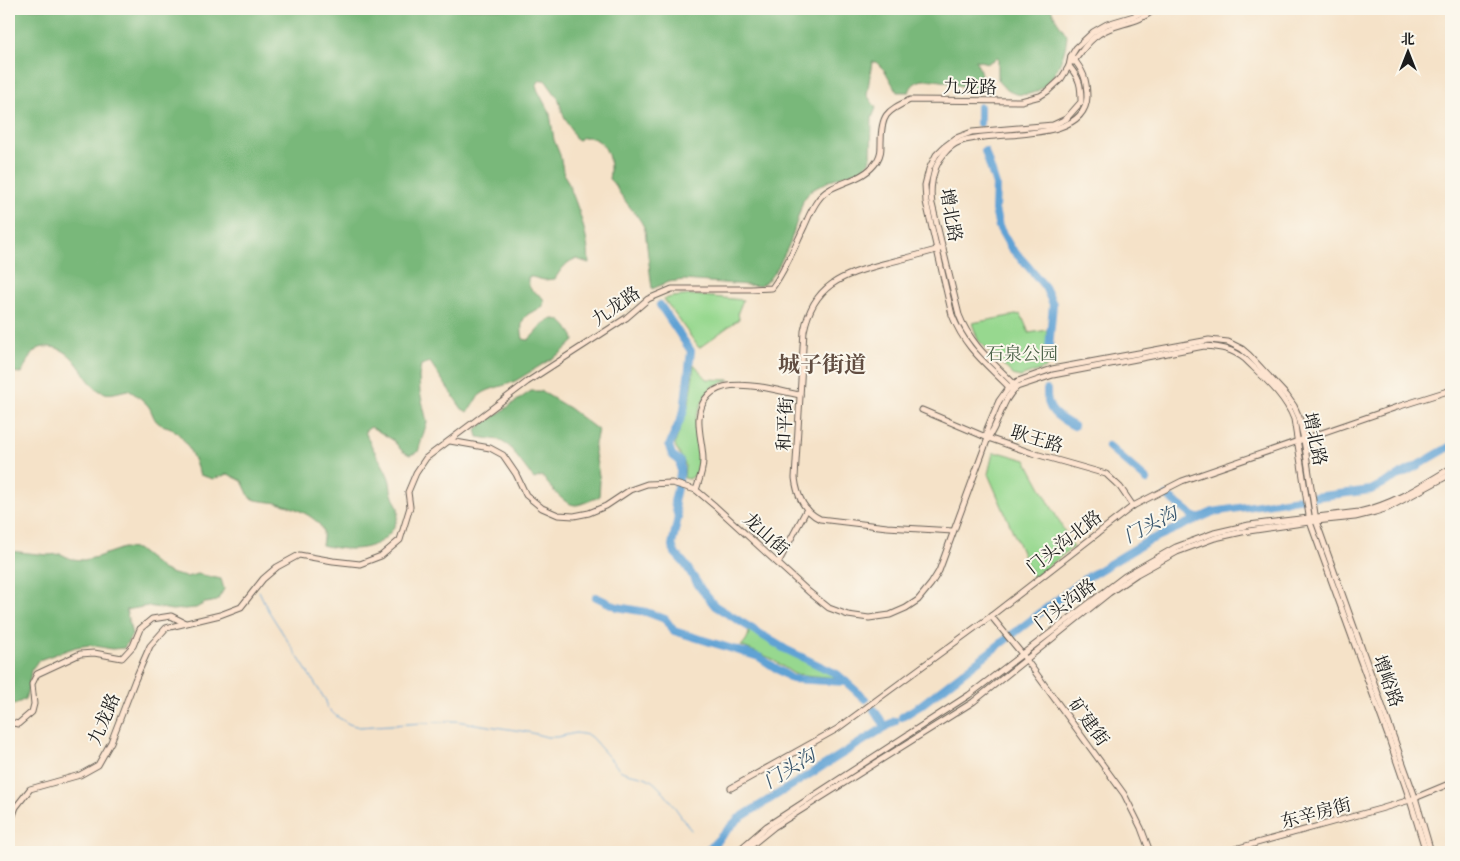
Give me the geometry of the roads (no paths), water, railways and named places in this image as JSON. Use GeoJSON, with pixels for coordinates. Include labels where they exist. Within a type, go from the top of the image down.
{"type":"FeatureCollection","features":[{"type":"Feature","properties":{"kind":"street","name":"九龙路"},"geometry":{"type":"LineString","coordinates":[[1073,58],[1076,48],[1093,32],[1107,24],[1134,16],[1148,9]]}},
{"type":"Feature","properties":{"kind":"street","name":"九龙路"},"geometry":{"type":"LineString","coordinates":[[9,826],[16,807],[30,789],[80,775],[98,765],[111,742],[150,646],[166,628],[220,615],[240,608],[263,579],[277,567],[299,555],[360,564],[381,556],[400,540],[410,508],[408,492],[416,473],[426,458],[527,382],[626,318],[648,298],[672,289],[772,288],[782,274],[810,212],[818,199],[828,190],[864,175],[876,162],[881,153],[881,130],[887,113],[910,100],[1007,101],[1029,99],[1048,91],[1060,79],[1073,58],[1100,33],[1139,20],[1155,9]]}},
{"type":"Feature","properties":{"kind":"street","name":"增北路"},"geometry":{"type":"LineString","coordinates":[[1073,58],[1082,68],[1086,82],[1086,101],[1081,115],[1069,124],[1052,130],[978,137],[958,143],[945,153],[938,162],[932,177],[930,192],[952,315],[958,331],[968,345],[1013,387],[1054,376],[1204,346],[1222,347],[1238,354],[1283,399],[1290,409],[1301,440],[1312,519]]}},
{"type":"Feature","properties":{"kind":"street","name":"增北路"},"geometry":{"type":"LineString","coordinates":[[940,248],[926,202],[925,185],[929,169],[936,155],[956,138],[972,132],[1053,125],[1066,119],[1081,102],[1079,80],[1068,66]]}},
{"type":"Feature","properties":{"kind":"street","name":"和平街"},"geometry":{"type":"LineString","coordinates":[[807,509],[796,489],[796,478],[803,337],[806,321],[815,302],[842,277],[940,248]]}},
{"type":"Feature","properties":{"kind":"street"},"geometry":{"type":"LineString","coordinates":[[696,490],[703,461],[699,418],[702,406],[712,392],[723,386],[742,384],[800,395]]}},
{"type":"Feature","properties":{"kind":"street","name":"龙山街"},"geometry":{"type":"LineString","coordinates":[[450,441],[490,448],[504,455],[526,495],[542,508],[558,515],[574,516],[589,513],[606,506],[630,490],[646,484],[672,483],[696,490],[829,608],[848,615],[869,618],[890,615],[918,600],[931,584],[939,570],[988,438],[1013,387]]}},
{"type":"Feature","properties":{"kind":"street","name":"门头沟北路"},"geometry":{"type":"LineString","coordinates":[[731,788],[837,729],[991,616],[1133,506],[1182,481],[1451,390]]}},
{"type":"Feature","properties":{"kind":"street","name":"耿王路"},"geometry":{"type":"LineString","coordinates":[[922,410],[988,438],[1032,453],[1106,474],[1120,487],[1133,506]]}},
{"type":"Feature","properties":{"kind":"street","name":"门头沟路"},"geometry":{"type":"LineString","coordinates":[[743,852],[774,827],[973,702],[1109,593],[1137,574],[1177,552],[1215,538],[1376,508],[1401,497],[1451,468]]}},
{"type":"Feature","properties":{"kind":"street","name":"门头沟路"},"geometry":{"type":"LineString","coordinates":[[736,852],[766,826],[970,695],[1021,652],[1125,576],[1176,547],[1209,535],[1249,525],[1355,517],[1388,508],[1451,474]]}},
{"type":"Feature","properties":{"kind":"street"},"geometry":{"type":"LineString","coordinates":[[778,562],[807,509],[814,517],[826,521],[953,531]]}},
{"type":"Feature","properties":{"kind":"street","name":"增峪路"},"geometry":{"type":"LineString","coordinates":[[1312,519],[1431,852]]}},
{"type":"Feature","properties":{"kind":"street"},"geometry":{"type":"LineString","coordinates":[[9,722],[18,724],[32,712],[34,704],[32,684],[37,674],[80,654],[94,653],[122,658],[133,646],[140,629],[152,619],[171,616],[185,624]]}},
{"type":"Feature","properties":{"kind":"street","name":"矿建街"},"geometry":{"type":"LineString","coordinates":[[991,616],[1027,660],[1124,794],[1141,828],[1150,852]]}},
{"type":"Feature","properties":{"kind":"street","name":"东辛房街"},"geometry":{"type":"LineString","coordinates":[[1224,852],[1354,817],[1412,798],[1451,782]]}},
{"type":"Feature","properties":{"kind":"street","name":"增峪路"},"geometry":{"type":"LineString","coordinates":[[1412,798],[1426,852]]}},
{"type":"Feature","properties":{"kind":"waterway"},"geometry":{"type":"LineString","coordinates":[[980,107],[980,123]]}},
{"type":"Feature","properties":{"kind":"waterway"},"geometry":{"type":"LineString","coordinates":[[985,151],[996,185],[995,210],[999,227],[1011,248],[1045,287],[1053,304],[1048,360]]}},
{"type":"Feature","properties":{"kind":"waterway"},"geometry":{"type":"LineString","coordinates":[[660,305],[691,351],[684,411],[669,446],[672,455],[680,461],[680,474],[674,502],[678,517],[672,545],[675,553],[715,606],[785,649],[837,674],[865,699]]}},
{"type":"Feature","properties":{"kind":"waterway"},"geometry":{"type":"LineString","coordinates":[[1047,390],[1048,403],[1054,413],[1062,420],[1074,426]]}},
{"type":"Feature","properties":{"kind":"waterway"},"geometry":{"type":"LineString","coordinates":[[1108,446],[1147,480]]}},
{"type":"Feature","properties":{"kind":"waterway","name":"门头沟"},"geometry":{"type":"LineString","coordinates":[[902,717],[921,705],[1083,580],[1148,541],[1213,512],[1371,490],[1451,446]]}},
{"type":"Feature","properties":{"kind":"waterway"},"geometry":{"type":"LineString","coordinates":[[1167,496],[1197,519]]}},
{"type":"Feature","properties":{"kind":"waterway"},"geometry":{"type":"LineString","coordinates":[[259,591],[268,610],[326,701],[327,707],[336,716],[349,724],[359,727],[456,721],[528,732],[547,737],[576,733],[588,735],[620,770],[647,778],[659,787],[691,830]]}},
{"type":"Feature","properties":{"kind":"waterway"},"geometry":{"type":"LineString","coordinates":[[596,597],[617,607],[646,612],[665,619],[674,631],[759,657],[792,679],[846,682]]}},
{"type":"Feature","properties":{"kind":"waterway"},"geometry":{"type":"LineString","coordinates":[[874,710],[886,727]]}},
{"type":"Feature","properties":{"kind":"waterway","name":"门头沟"},"geometry":{"type":"LineString","coordinates":[[706,852],[738,819],[895,721]]}},
{"type":"Feature","properties":{"kind":"district","name":"城子街道"},"geometry":{"type":"Point","coordinates":[822,364]}},
{"type":"Feature","properties":{"kind":"park label","name":"石泉公园"},"geometry":{"type":"Point","coordinates":[1022,354]}}]}
